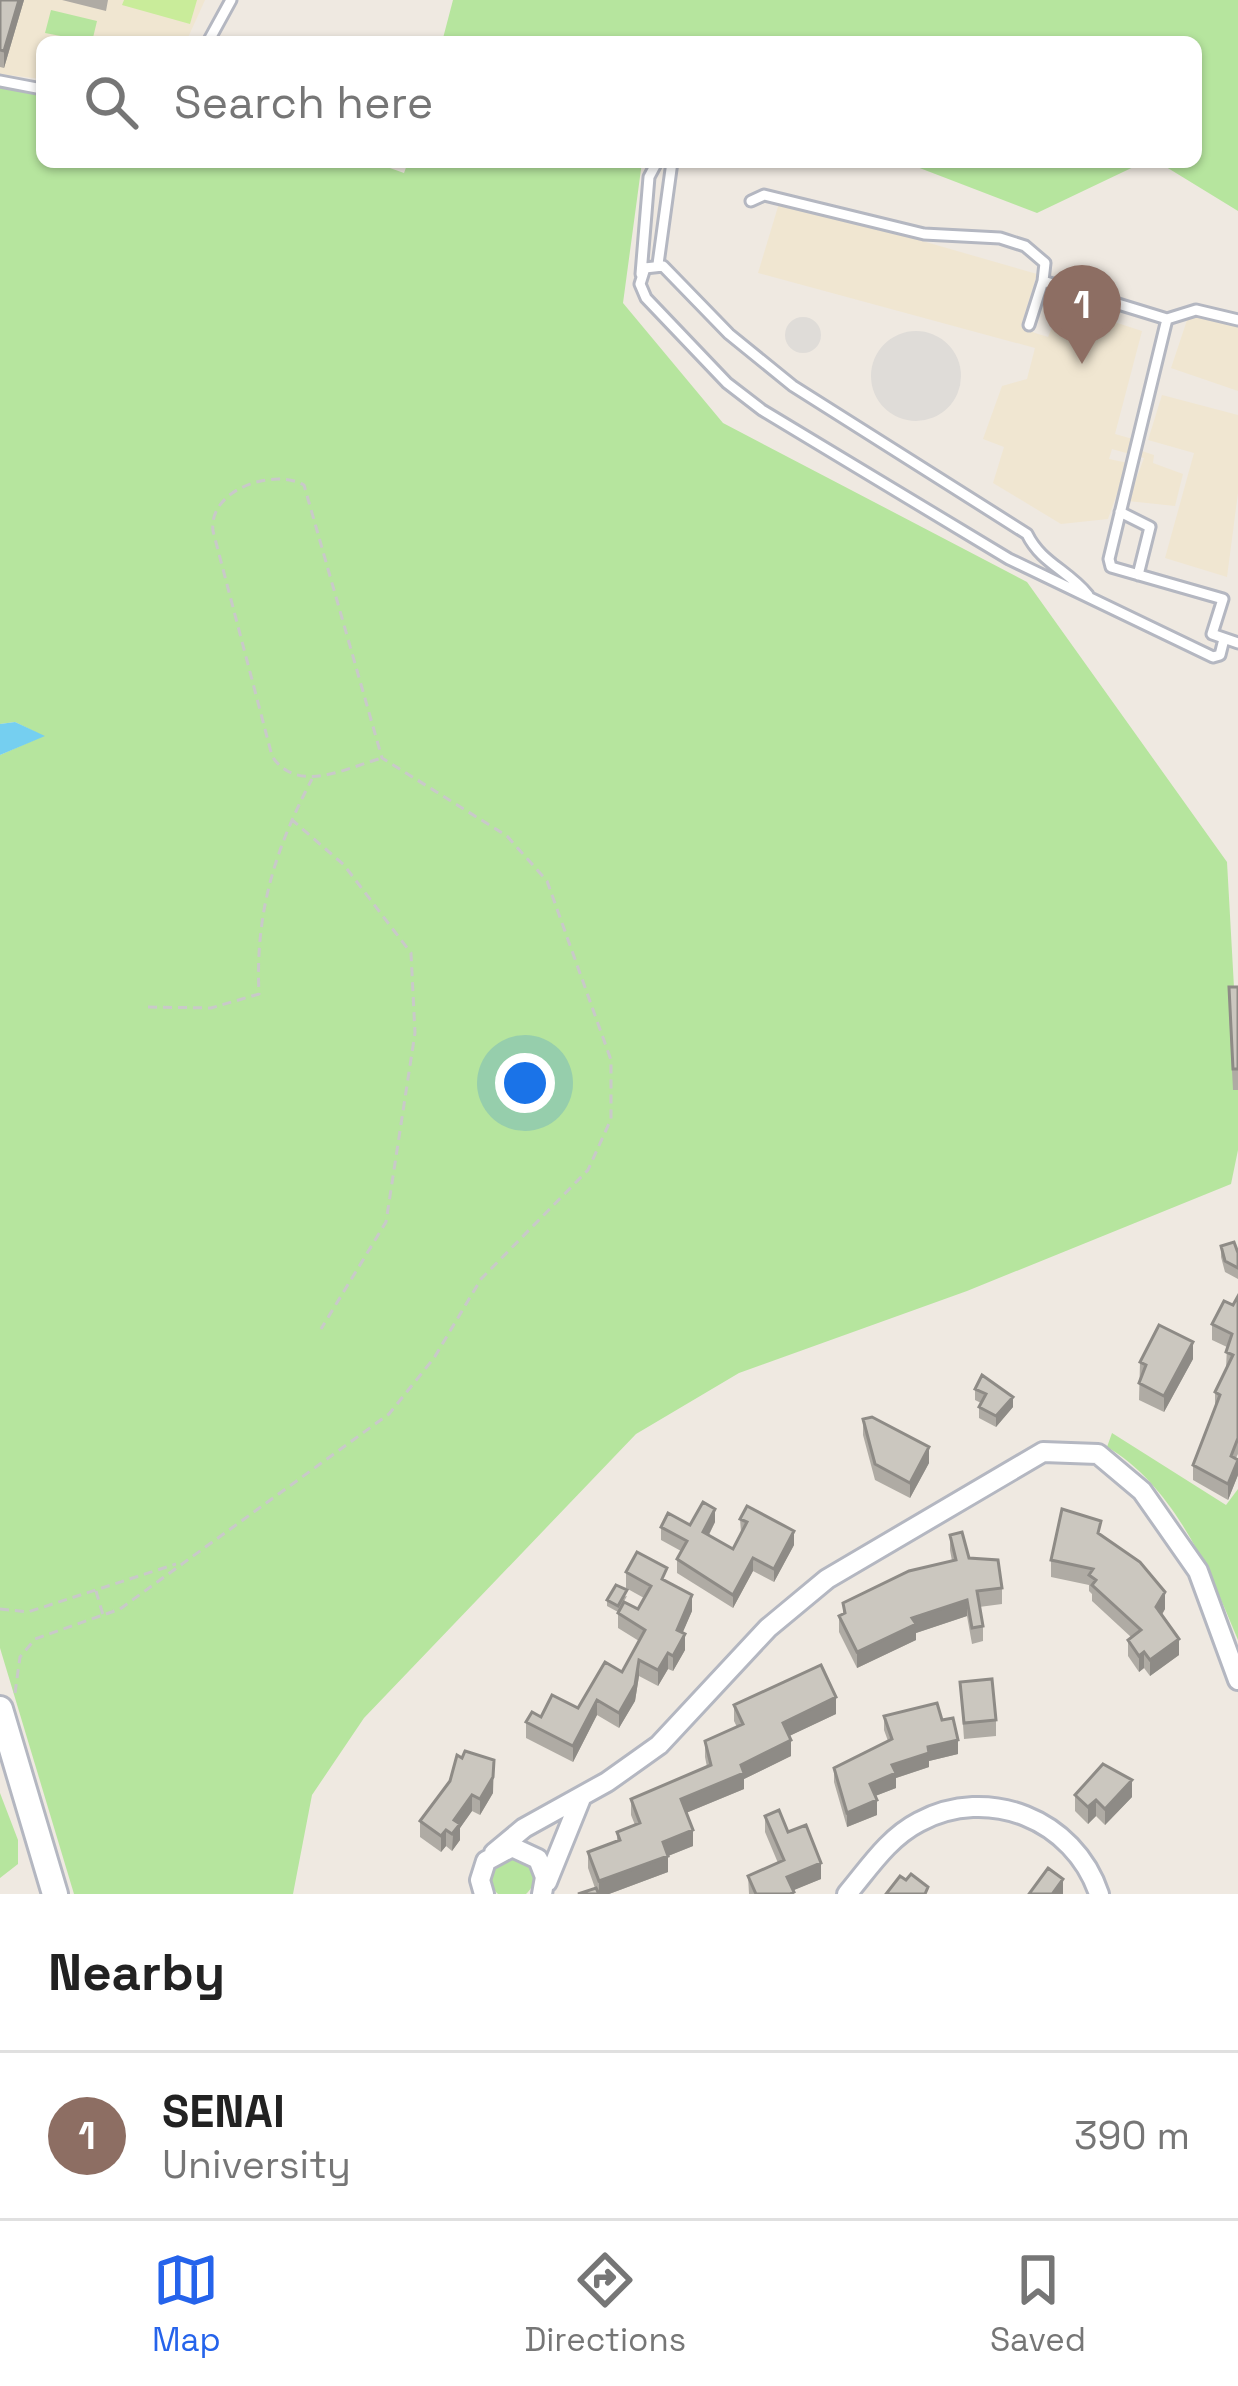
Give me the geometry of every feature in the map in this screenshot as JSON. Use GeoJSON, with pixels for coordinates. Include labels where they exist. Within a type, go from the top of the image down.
{"type":"FeatureCollection","features":[{"type":"Feature","properties":{"kind":"main road"},"geometry":{"type":"LineString","coordinates":[[8,1702],[56,1894]]}},
{"type":"Feature","properties":{"kind":"street"},"geometry":{"type":"LineString","coordinates":[[484,1894],[482,1870],[494,1853],[524,1828],[580,1798],[659,1745],[768,1628],[827,1579],[1042,1452],[1098,1454],[1142,1491],[1198,1571],[1238,1678]]}},
{"type":"Feature","properties":{"kind":"street"},"geometry":{"type":"LineString","coordinates":[[543,1890],[580,1798]]}},
{"type":"Feature","properties":{"kind":"street"},"geometry":{"type":"LineString","coordinates":[[848,1894],[896,1837],[917,1822],[946,1810],[979,1806],[1010,1809],[1061,1837],[1080,1858],[1099,1894]]}},
{"type":"Feature","properties":{"kind":"street"},"geometry":{"type":"LineString","coordinates":[[494,1853],[512,1847],[531,1853],[543,1868],[543,1890]]}},
{"type":"Feature","properties":{"kind":"lane"},"geometry":{"type":"LineString","coordinates":[[211,36],[231,0]]}},
{"type":"Feature","properties":{"kind":"lane"},"geometry":{"type":"LineString","coordinates":[[0,80],[36,87]]}},
{"type":"Feature","properties":{"kind":"lane"},"geometry":{"type":"LineString","coordinates":[[654,168],[640,284],[699,355],[763,410],[1009,559],[1213,657],[1220,655],[1224,639]]}},
{"type":"Feature","properties":{"kind":"lane"},"geometry":{"type":"LineString","coordinates":[[658,264],[671,168]]}},
{"type":"Feature","properties":{"kind":"lane"},"geometry":{"type":"LineString","coordinates":[[751,201],[764,195],[924,234],[1000,238],[1039,255],[1045,262],[1043,281],[1029,325]]}},
{"type":"Feature","properties":{"kind":"lane"},"geometry":{"type":"LineString","coordinates":[[640,284],[645,268],[658,264]]}},
{"type":"Feature","properties":{"kind":"lane"},"geometry":{"type":"LineString","coordinates":[[658,264],[759,361],[854,429],[1027,534],[1038,556],[1088,595]]}},
{"type":"Feature","properties":{"kind":"lane"},"geometry":{"type":"LineString","coordinates":[[1043,281],[1167,319],[1196,310],[1238,320]]}},
{"type":"Feature","properties":{"kind":"lane"},"geometry":{"type":"LineString","coordinates":[[1167,319],[1109,563],[1223,599],[1212,630],[1238,643]]}},
{"type":"Feature","properties":{"kind":"lane"},"geometry":{"type":"LineString","coordinates":[[1120,512],[1150,527],[1138,575]]}},
{"type":"Feature","properties":{"kind":"path"},"geometry":{"type":"LineString","coordinates":[[8,1702],[26,1647],[46,1635],[104,1617],[348,1448],[389,1414],[434,1358],[481,1279],[588,1170],[610,1118],[614,1090],[608,1047],[547,881],[507,836],[382,758],[309,492],[287,479],[243,488],[220,501],[213,530],[272,756],[293,776],[313,777],[382,758]]}},
{"type":"Feature","properties":{"kind":"path"},"geometry":{"type":"LineString","coordinates":[[148,1007],[211,1008],[260,994],[266,907],[278,844],[313,777]]}},
{"type":"Feature","properties":{"kind":"path"},"geometry":{"type":"LineString","coordinates":[[291,819],[344,865],[411,953],[416,1033],[386,1222],[320,1329]]}},
{"type":"Feature","properties":{"kind":"path"},"geometry":{"type":"LineString","coordinates":[[0,1609],[28,1612],[183,1561]]}},
{"type":"Feature","properties":{"kind":"path"},"geometry":{"type":"LineString","coordinates":[[96,1591],[104,1617]]}},
{"type":"Feature","properties":{"kind":"shaded area"},"geometry":{"type":"Polygon","coordinates":[[[0,0],[205,0],[189,36],[36,36],[36,78],[0,74],[0,0]]]}},
{"type":"Feature","properties":{"kind":"shaded area"},"geometry":{"type":"Polygon","coordinates":[[[780,200],[1037,274],[1021,326],[1035,333],[1048,337],[1062,305],[1142,331],[1115,434],[1140,441],[1139,450],[1154,455],[1153,463],[1183,474],[1175,506],[1128,501],[1144,458],[1112,449],[1109,459],[1128,463],[1108,519],[1061,524],[993,483],[1004,447],[983,439],[1002,386],[1027,379],[1035,348],[758,273],[780,200]]]}},
{"type":"Feature","properties":{"kind":"shaded area"},"geometry":{"type":"Polygon","coordinates":[[[1189,314],[1238,326],[1238,391],[1171,368],[1189,314]]]}},
{"type":"Feature","properties":{"kind":"shaded area"},"geometry":{"type":"Polygon","coordinates":[[[803,317],[816,322],[821,335],[816,348],[803,353],[790,348],[785,335],[790,322],[803,317]]]}},
{"type":"Feature","properties":{"kind":"shaded area"},"geometry":{"type":"Polygon","coordinates":[[[916,331],[933,334],[948,344],[958,359],[958,393],[948,408],[933,418],[916,421],[899,418],[884,408],[874,393],[871,376],[874,359],[884,344],[899,334],[916,331]]]}},
{"type":"Feature","properties":{"kind":"shaded area"},"geometry":{"type":"Polygon","coordinates":[[[1162,395],[1238,415],[1238,493],[1227,577],[1165,558],[1194,453],[1148,440],[1162,395]]]}},
{"type":"Feature","properties":{"kind":"green space"},"geometry":{"type":"Polygon","coordinates":[[[124,0],[197,0],[190,24],[122,5],[124,0]]]}},
{"type":"Feature","properties":{"kind":"green space"},"geometry":{"type":"Polygon","coordinates":[[[453,0],[1238,0],[1238,211],[1168,168],[1202,168],[1202,36],[444,36],[453,0]]]}},
{"type":"Feature","properties":{"kind":"green space"},"geometry":{"type":"Polygon","coordinates":[[[51,10],[97,21],[93,36],[45,33],[51,10]]]}},
{"type":"Feature","properties":{"kind":"green space"},"geometry":{"type":"Polygon","coordinates":[[[0,85],[36,90],[36,168],[390,168],[404,173],[406,168],[641,168],[623,303],[723,423],[1027,582],[1227,862],[1238,1059],[1238,1150],[1231,1184],[967,1291],[739,1373],[636,1434],[364,1718],[312,1795],[293,1894],[74,1894],[0,1648],[0,755],[43,736],[15,722],[0,724],[0,85]]]}},
{"type":"Feature","properties":{"kind":"green space"},"geometry":{"type":"Polygon","coordinates":[[[920,168],[1131,168],[1037,213],[920,168]]]}},
{"type":"Feature","properties":{"kind":"green space"},"geometry":{"type":"Polygon","coordinates":[[[1112,1433],[1226,1505],[1238,1489],[1238,1640],[1187,1533],[1152,1484],[1107,1447],[1112,1433]]]}},
{"type":"Feature","properties":{"kind":"green space"},"geometry":{"type":"Polygon","coordinates":[[[0,1793],[18,1840],[18,1864],[0,1878],[0,1793]]]}},
{"type":"Feature","properties":{"kind":"green space"},"geometry":{"type":"Polygon","coordinates":[[[504,1857],[520,1857],[532,1869],[532,1885],[524,1894],[500,1894],[492,1885],[492,1869],[504,1857]]]}},
{"type":"Feature","properties":{"kind":"water"},"geometry":{"type":"Polygon","coordinates":[[[15,722],[45,736],[0,755],[0,724],[15,722]]]}},
{"type":"Feature","properties":{"kind":"building"},"geometry":{"type":"Polygon","coordinates":[[[0,0],[19,0],[4,51],[0,50],[0,0]]]}},
{"type":"Feature","properties":{"kind":"building"},"geometry":{"type":"Polygon","coordinates":[[[1229,987],[1238,987],[1238,1069],[1233,1069],[1229,987]]]}},
{"type":"Feature","properties":{"kind":"building"},"geometry":{"type":"Polygon","coordinates":[[[1234,1242],[1238,1268],[1225,1261],[1221,1246],[1234,1242]]]}},
{"type":"Feature","properties":{"kind":"building"},"geometry":{"type":"Polygon","coordinates":[[[1238,1296],[1238,1438],[1231,1456],[1238,1460],[1228,1484],[1193,1465],[1220,1395],[1215,1392],[1233,1355],[1226,1352],[1232,1334],[1212,1324],[1224,1301],[1233,1305],[1238,1296]]]}},
{"type":"Feature","properties":{"kind":"building"},"geometry":{"type":"Polygon","coordinates":[[[1159,1325],[1193,1342],[1164,1396],[1139,1383],[1146,1365],[1140,1362],[1159,1325]]]}},
{"type":"Feature","properties":{"kind":"building"},"geometry":{"type":"Polygon","coordinates":[[[982,1375],[1013,1397],[996,1416],[979,1407],[986,1394],[975,1389],[982,1375]]]}},
{"type":"Feature","properties":{"kind":"building"},"geometry":{"type":"Polygon","coordinates":[[[872,1417],[929,1447],[910,1483],[875,1464],[863,1419],[872,1417]]]}},
{"type":"Feature","properties":{"kind":"building"},"geometry":{"type":"Polygon","coordinates":[[[703,1502],[715,1509],[703,1532],[733,1549],[747,1522],[740,1519],[747,1506],[794,1531],[774,1569],[753,1558],[733,1595],[677,1559],[687,1541],[661,1527],[668,1513],[690,1525],[703,1502]]]}},
{"type":"Feature","properties":{"kind":"building"},"geometry":{"type":"Polygon","coordinates":[[[1062,1509],[1101,1521],[1098,1533],[1140,1562],[1165,1592],[1156,1607],[1179,1639],[1150,1660],[1144,1652],[1139,1656],[1128,1640],[1141,1630],[1092,1585],[1096,1580],[1089,1575],[1093,1569],[1051,1560],[1062,1509]]]}},
{"type":"Feature","properties":{"kind":"building"},"geometry":{"type":"Polygon","coordinates":[[[962,1532],[969,1558],[998,1560],[1002,1588],[977,1591],[983,1626],[972,1628],[967,1600],[912,1618],[916,1624],[857,1652],[839,1616],[845,1613],[843,1603],[909,1571],[956,1560],[950,1535],[962,1532]]]}},
{"type":"Feature","properties":{"kind":"building"},"geometry":{"type":"Polygon","coordinates":[[[637,1552],[667,1568],[662,1579],[692,1595],[677,1630],[685,1634],[673,1656],[668,1653],[658,1670],[639,1660],[635,1685],[619,1713],[597,1700],[573,1746],[526,1722],[532,1712],[541,1717],[552,1695],[578,1708],[605,1662],[622,1672],[645,1630],[618,1613],[624,1602],[638,1609],[651,1586],[626,1572],[637,1552]]]}},
{"type":"Feature","properties":{"kind":"building"},"geometry":{"type":"Polygon","coordinates":[[[616,1585],[627,1590],[618,1606],[607,1600],[616,1585]]]}},
{"type":"Feature","properties":{"kind":"building"},"geometry":{"type":"Polygon","coordinates":[[[821,1665],[836,1697],[783,1723],[791,1740],[741,1765],[744,1773],[681,1799],[693,1830],[663,1842],[668,1856],[599,1881],[588,1852],[620,1840],[617,1832],[640,1823],[631,1799],[711,1765],[705,1741],[743,1724],[734,1705],[821,1665]]]}},
{"type":"Feature","properties":{"kind":"building"},"geometry":{"type":"Polygon","coordinates":[[[992,1679],[996,1720],[964,1723],[960,1682],[992,1679]]]}},
{"type":"Feature","properties":{"kind":"building"},"geometry":{"type":"Polygon","coordinates":[[[937,1703],[942,1720],[953,1718],[958,1740],[928,1747],[929,1753],[892,1765],[896,1773],[870,1784],[877,1800],[847,1813],[834,1768],[892,1739],[884,1716],[937,1703]]]}},
{"type":"Feature","properties":{"kind":"building"},"geometry":{"type":"Polygon","coordinates":[[[465,1751],[494,1760],[493,1777],[480,1799],[472,1795],[454,1820],[460,1824],[452,1834],[446,1830],[441,1836],[420,1821],[450,1781],[457,1755],[462,1758],[465,1751]]]}},
{"type":"Feature","properties":{"kind":"building"},"geometry":{"type":"Polygon","coordinates":[[[1103,1764],[1132,1780],[1105,1809],[1096,1800],[1088,1807],[1075,1795],[1103,1764]]]}},
{"type":"Feature","properties":{"kind":"building"},"geometry":{"type":"Polygon","coordinates":[[[779,1810],[788,1832],[806,1825],[821,1863],[787,1877],[794,1892],[790,1894],[756,1894],[748,1876],[784,1860],[765,1816],[779,1810]]]}},
{"type":"Feature","properties":{"kind":"building"},"geometry":{"type":"Polygon","coordinates":[[[1048,1868],[1063,1879],[1055,1894],[1029,1894],[1048,1868]]]}},
{"type":"Feature","properties":{"kind":"building"},"geometry":{"type":"Polygon","coordinates":[[[911,1874],[928,1887],[925,1894],[886,1894],[900,1876],[906,1880],[911,1874]]]}},
{"type":"Feature","properties":{"kind":"place","name":"SENAI"},"geometry":{"type":"Point","coordinates":[1082,364]}}]}
